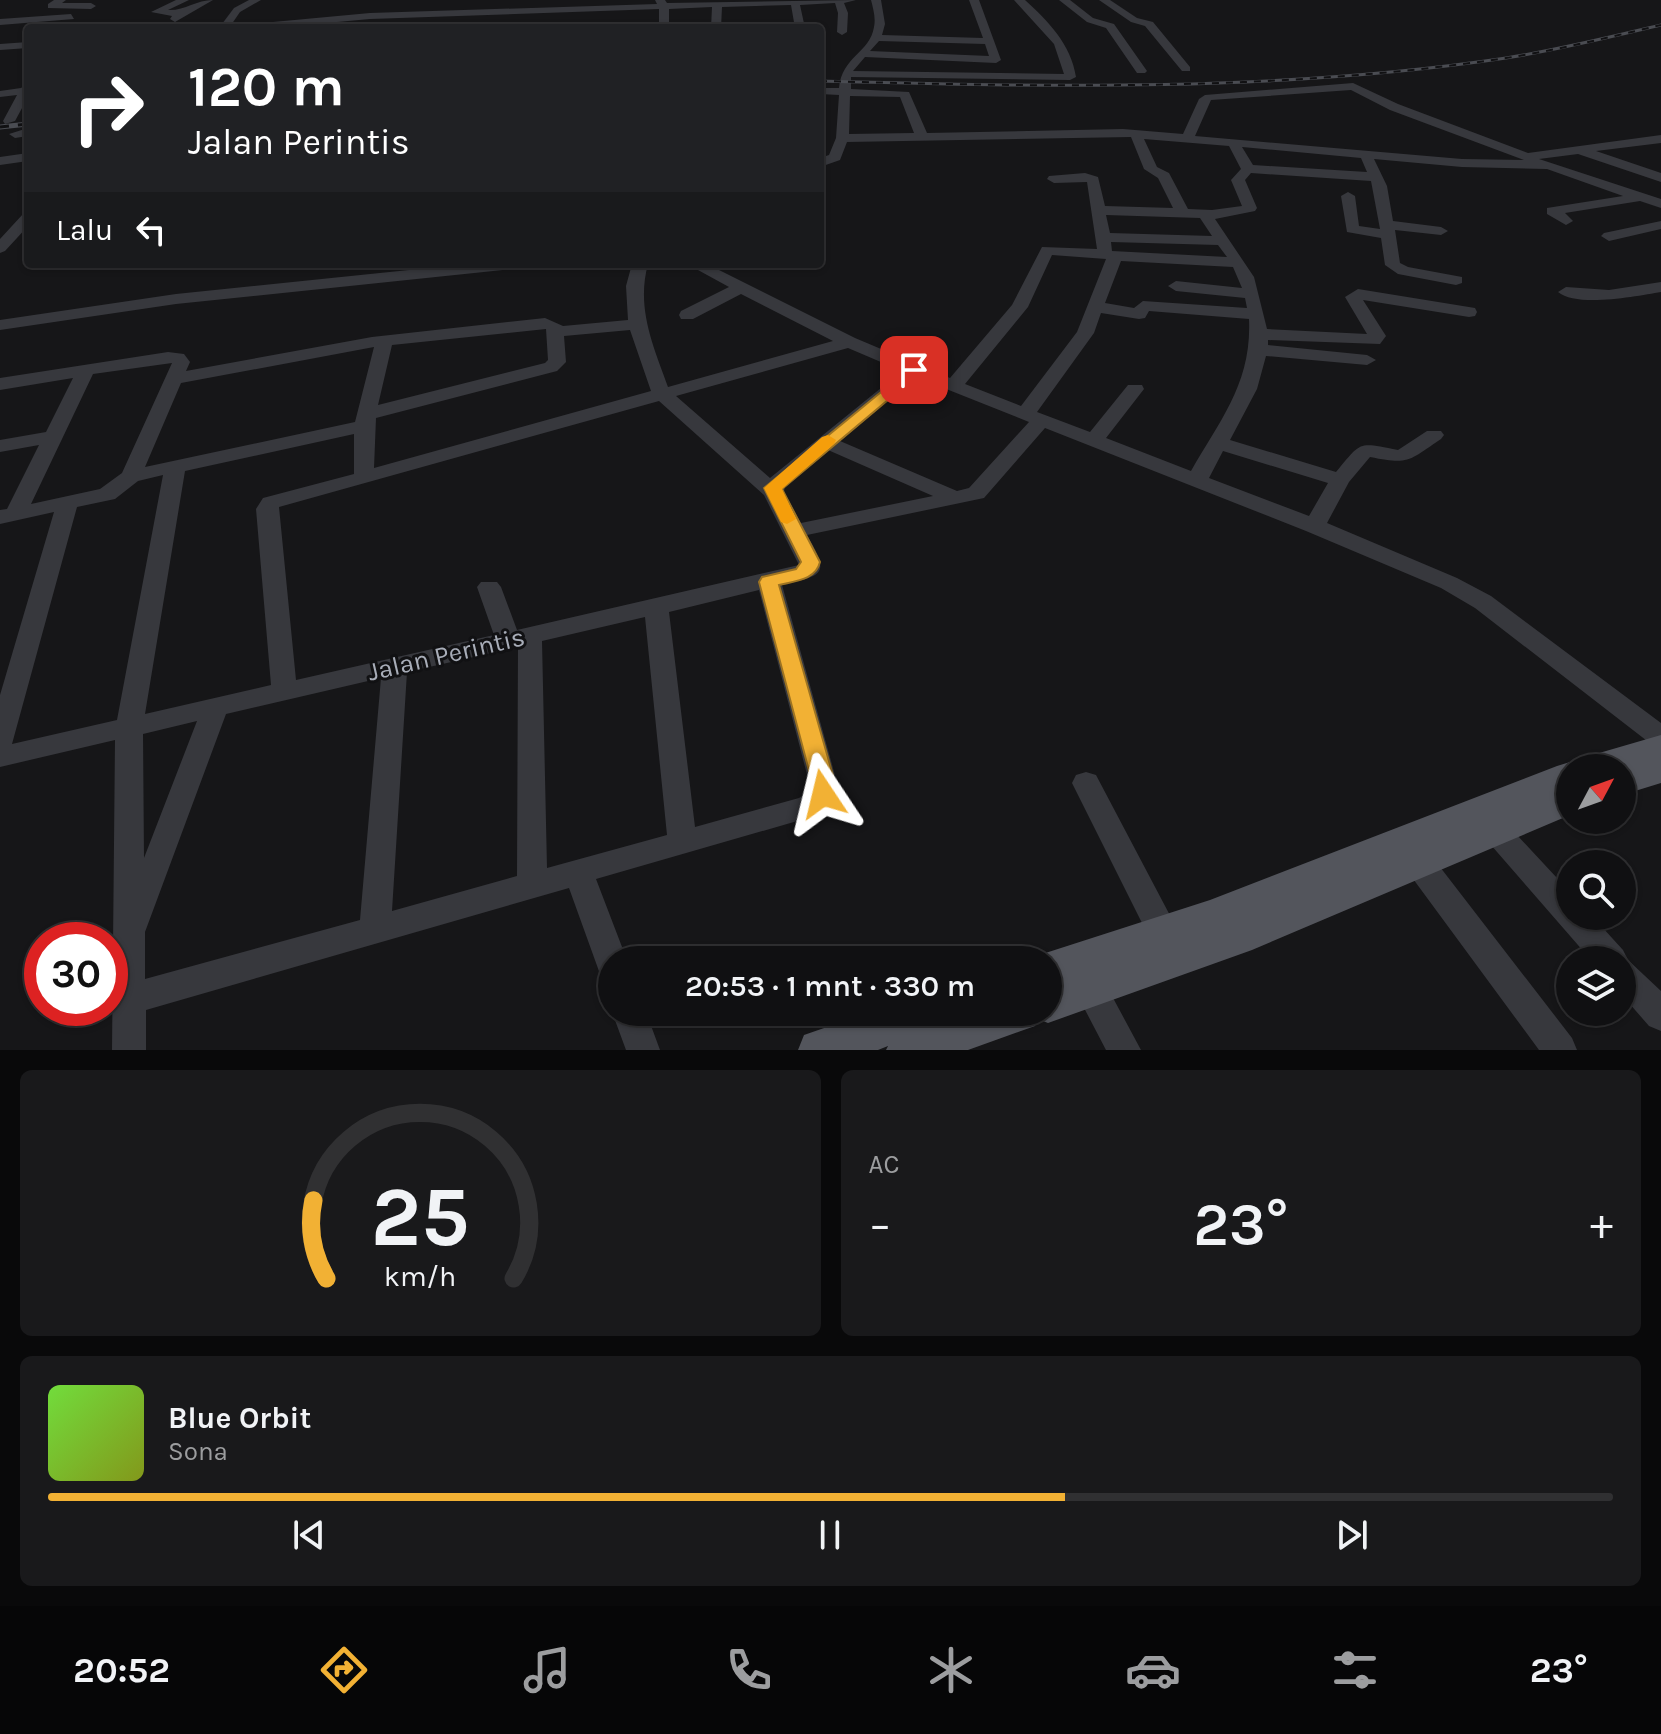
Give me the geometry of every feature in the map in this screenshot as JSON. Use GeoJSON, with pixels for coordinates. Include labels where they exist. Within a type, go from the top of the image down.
{"type":"FeatureCollection","features":[{"type":"Feature","properties":{"kind":"main road"},"geometry":{"type":"LineString","coordinates":[[1636,756],[1661,748]]}},
{"type":"Feature","properties":{"kind":"main road"},"geometry":{"type":"LineString","coordinates":[[1636,777],[1661,769]]}},
{"type":"Feature","properties":{"kind":"main road"},"geometry":{"type":"LineString","coordinates":[[1071,973],[1163,933],[1303,882],[1420,832],[1556,781]]}},
{"type":"Feature","properties":{"kind":"main road"},"geometry":{"type":"LineString","coordinates":[[1071,973],[1238,937],[1556,805]]}},
{"type":"Feature","properties":{"kind":"main road"},"geometry":{"type":"LineString","coordinates":[[820,1050],[888,1026]]}},
{"type":"Feature","properties":{"kind":"main road"},"geometry":{"type":"LineString","coordinates":[[908,1050],[979,1026]]}},
{"type":"Feature","properties":{"kind":"street"},"geometry":{"type":"LineString","coordinates":[[61,0],[51,6],[91,6]]}},
{"type":"Feature","properties":{"kind":"street"},"geometry":{"type":"LineString","coordinates":[[1,22],[71,22],[103,0]]}},
{"type":"Feature","properties":{"kind":"street"},"geometry":{"type":"LineString","coordinates":[[179,14],[156,12],[184,0]]}},
{"type":"Feature","properties":{"kind":"street"},"geometry":{"type":"LineString","coordinates":[[170,24],[179,14],[208,0]]}},
{"type":"Feature","properties":{"kind":"street"},"geometry":{"type":"LineString","coordinates":[[227,24],[235,12],[256,0]]}},
{"type":"Feature","properties":{"kind":"street"},"geometry":{"type":"LineString","coordinates":[[393,24],[396,15],[418,0]]}},
{"type":"Feature","properties":{"kind":"street"},"geometry":{"type":"LineString","coordinates":[[446,24],[448,13],[461,0]]}},
{"type":"Feature","properties":{"kind":"street"},"geometry":{"type":"LineString","coordinates":[[493,9],[518,0]]}},
{"type":"Feature","properties":{"kind":"street"},"geometry":{"type":"LineString","coordinates":[[315,24],[346,18],[561,5],[591,9],[622,4],[716,5],[851,0]]}},
{"type":"Feature","properties":{"kind":"street"},"geometry":{"type":"LineString","coordinates":[[824,161],[835,157],[842,138],[845,74],[876,38],[880,24],[876,0]]}},
{"type":"Feature","properties":{"kind":"street"},"geometry":{"type":"LineString","coordinates":[[974,0],[1002,77]]}},
{"type":"Feature","properties":{"kind":"street"},"geometry":{"type":"LineString","coordinates":[[845,74],[1071,76],[1069,63],[1044,23],[1019,0]]}},
{"type":"Feature","properties":{"kind":"street"},"geometry":{"type":"LineString","coordinates":[[1064,0],[1092,22],[1110,26],[1141,71]]}},
{"type":"Feature","properties":{"kind":"street"},"geometry":{"type":"LineString","coordinates":[[1104,0],[1134,20],[1149,24],[1186,69]]}},
{"type":"Feature","properties":{"kind":"street"},"geometry":{"type":"LineString","coordinates":[[800,24],[803,1]]}},
{"type":"Feature","properties":{"kind":"street"},"geometry":{"type":"LineString","coordinates":[[839,1],[843,13],[842,32]]}},
{"type":"Feature","properties":{"kind":"street"},"geometry":{"type":"LineString","coordinates":[[346,18],[356,3]]}},
{"type":"Feature","properties":{"kind":"street"},"geometry":{"type":"LineString","coordinates":[[662,3],[664,24]]}},
{"type":"Feature","properties":{"kind":"street"},"geometry":{"type":"LineString","coordinates":[[716,5],[719,11],[717,24]]}},
{"type":"Feature","properties":{"kind":"street"},"geometry":{"type":"LineString","coordinates":[[579,16],[591,9]]}},
{"type":"Feature","properties":{"kind":"street"},"geometry":{"type":"LineString","coordinates":[[1,22],[13,12]]}},
{"type":"Feature","properties":{"kind":"street"},"geometry":{"type":"LineString","coordinates":[[880,24],[895,25]]}},
{"type":"Feature","properties":{"kind":"street"},"geometry":{"type":"LineString","coordinates":[[969,28],[984,29]]}},
{"type":"Feature","properties":{"kind":"street"},"geometry":{"type":"LineString","coordinates":[[876,38],[989,41]]}},
{"type":"Feature","properties":{"kind":"street"},"geometry":{"type":"LineString","coordinates":[[0,47],[24,45]]}},
{"type":"Feature","properties":{"kind":"street"},"geometry":{"type":"LineString","coordinates":[[862,54],[996,60]]}},
{"type":"Feature","properties":{"kind":"street"},"geometry":{"type":"LineString","coordinates":[[928,77],[929,58]]}},
{"type":"Feature","properties":{"kind":"street"},"geometry":{"type":"LineString","coordinates":[[1187,139],[1209,97],[1351,85],[1394,107],[1661,204]]}},
{"type":"Feature","properties":{"kind":"street"},"geometry":{"type":"LineString","coordinates":[[824,91],[907,95],[922,137]]}},
{"type":"Feature","properties":{"kind":"street"},"geometry":{"type":"LineString","coordinates":[[0,94],[24,97],[17,129]]}},
{"type":"Feature","properties":{"kind":"street"},"geometry":{"type":"LineString","coordinates":[[1142,134],[1156,119]]}},
{"type":"Feature","properties":{"kind":"street"},"geometry":{"type":"LineString","coordinates":[[1256,131],[1294,134],[1297,149]]}},
{"type":"Feature","properties":{"kind":"street"},"geometry":{"type":"LineString","coordinates":[[842,138],[1142,134],[1366,155],[1553,166]]}},
{"type":"Feature","properties":{"kind":"street"},"geometry":{"type":"LineString","coordinates":[[1142,134],[1151,169],[1164,176],[1183,213]]}},
{"type":"Feature","properties":{"kind":"street"},"geometry":{"type":"LineString","coordinates":[[1526,157],[1661,139]]}},
{"type":"Feature","properties":{"kind":"street"},"geometry":{"type":"LineString","coordinates":[[1629,143],[1661,154]]}},
{"type":"Feature","properties":{"kind":"street"},"geometry":{"type":"LineString","coordinates":[[1234,144],[1248,169]]}},
{"type":"Feature","properties":{"kind":"street"},"geometry":{"type":"LineString","coordinates":[[1577,150],[1661,178]]}},
{"type":"Feature","properties":{"kind":"street"},"geometry":{"type":"LineString","coordinates":[[824,153],[835,157]]}},
{"type":"Feature","properties":{"kind":"street"},"geometry":{"type":"LineString","coordinates":[[1366,155],[1376,177],[1394,267],[1456,280]]}},
{"type":"Feature","properties":{"kind":"street"},"geometry":{"type":"LineString","coordinates":[[0,161],[24,158]]}},
{"type":"Feature","properties":{"kind":"street"},"geometry":{"type":"LineString","coordinates":[[1098,210],[1209,214],[1249,210],[1238,180],[1248,169]]}},
{"type":"Feature","properties":{"kind":"street"},"geometry":{"type":"LineString","coordinates":[[1248,169],[1376,177]]}},
{"type":"Feature","properties":{"kind":"street"},"geometry":{"type":"LineString","coordinates":[[794,531],[978,491],[1033,418],[1085,333],[1096,307],[1108,249],[1092,179],[1054,179]]}},
{"type":"Feature","properties":{"kind":"street"},"geometry":{"type":"LineString","coordinates":[[1348,196],[1352,229],[1441,231]]}},
{"type":"Feature","properties":{"kind":"street"},"geometry":{"type":"LineString","coordinates":[[1566,221],[1552,211],[1642,197]]}},
{"type":"Feature","properties":{"kind":"street"},"geometry":{"type":"LineString","coordinates":[[1197,480],[1216,442],[1248,395],[1260,342],[1252,294],[1236,262],[1207,218],[1209,214]]}},
{"type":"Feature","properties":{"kind":"street"},"geometry":{"type":"LineString","coordinates":[[0,248],[24,221]]}},
{"type":"Feature","properties":{"kind":"street"},"geometry":{"type":"LineString","coordinates":[[1609,236],[1661,225]]}},
{"type":"Feature","properties":{"kind":"street"},"geometry":{"type":"LineString","coordinates":[[953,386],[1020,307],[1044,252],[1221,241]]}},
{"type":"Feature","properties":{"kind":"street"},"geometry":{"type":"LineString","coordinates":[[1108,249],[1236,262]]}},
{"type":"Feature","properties":{"kind":"street"},"geometry":{"type":"LineString","coordinates":[[0,325],[389,271],[442,268]]}},
{"type":"Feature","properties":{"kind":"street"},"geometry":{"type":"LineString","coordinates":[[639,268],[634,286],[637,324],[661,393],[773,492],[778,480],[914,370]]}},
{"type":"Feature","properties":{"kind":"street"},"geometry":{"type":"LineString","coordinates":[[703,268],[849,342],[914,370],[1429,573],[1475,597],[1661,737]]}},
{"type":"Feature","properties":{"kind":"street"},"geometry":{"type":"LineString","coordinates":[[1176,286],[1252,294]]}},
{"type":"Feature","properties":{"kind":"street"},"geometry":{"type":"LineString","coordinates":[[687,315],[742,287]]}},
{"type":"Feature","properties":{"kind":"street"},"geometry":{"type":"LineString","coordinates":[[1566,292],[1609,295],[1661,287]]}},
{"type":"Feature","properties":{"kind":"street"},"geometry":{"type":"LineString","coordinates":[[1260,342],[1374,340],[1377,336],[1353,297],[1358,294],[1469,312]]}},
{"type":"Feature","properties":{"kind":"street"},"geometry":{"type":"LineString","coordinates":[[1096,307],[1139,314],[1143,306],[1256,314]]}},
{"type":"Feature","properties":{"kind":"street"},"geometry":{"type":"LineString","coordinates":[[131,476],[366,420],[553,366],[557,362],[555,332],[553,325],[545,323],[384,341],[173,379]]}},
{"type":"Feature","properties":{"kind":"street"},"geometry":{"type":"LineString","coordinates":[[555,332],[637,324]]}},
{"type":"Feature","properties":{"kind":"street"},"geometry":{"type":"LineString","coordinates":[[364,476],[366,420],[384,341]]}},
{"type":"Feature","properties":{"kind":"street"},"geometry":{"type":"LineString","coordinates":[[284,691],[267,509],[271,503],[849,342]]}},
{"type":"Feature","properties":{"kind":"street"},"geometry":{"type":"LineString","coordinates":[[1260,342],[1367,360]]}},
{"type":"Feature","properties":{"kind":"street"},"geometry":{"type":"LineString","coordinates":[[0,384],[174,357],[181,362],[131,476],[120,487],[107,494],[7,515]]}},
{"type":"Feature","properties":{"kind":"street"},"geometry":{"type":"LineString","coordinates":[[7,515],[53,437],[87,369]]}},
{"type":"Feature","properties":{"kind":"street"},"geometry":{"type":"LineString","coordinates":[[1094,441],[1135,389]]}},
{"type":"Feature","properties":{"kind":"street"},"geometry":{"type":"LineString","coordinates":[[1314,526],[1340,480],[1365,450],[1401,457],[1434,435]]}},
{"type":"Feature","properties":{"kind":"street"},"geometry":{"type":"LineString","coordinates":[[0,446],[53,437]]}},
{"type":"Feature","properties":{"kind":"street"},"geometry":{"type":"LineString","coordinates":[[826,442],[954,497]]}},
{"type":"Feature","properties":{"kind":"street"},"geometry":{"type":"LineString","coordinates":[[1216,442],[1340,480]]}},
{"type":"Feature","properties":{"kind":"street"},"geometry":{"type":"LineString","coordinates":[[129,1050],[129,727],[175,466]]}},
{"type":"Feature","properties":{"kind":"street","name":"Jalan Perintis"},"geometry":{"type":"LineString","coordinates":[[0,757],[803,573],[811,565],[773,492]]}},
{"type":"Feature","properties":{"kind":"street"},"geometry":{"type":"LineString","coordinates":[[0,741],[67,503]]}},
{"type":"Feature","properties":{"kind":"street"},"geometry":{"type":"LineString","coordinates":[[130,999],[808,807],[823,794],[824,786],[769,582]]}},
{"type":"Feature","properties":{"kind":"street"},"geometry":{"type":"LineString","coordinates":[[489,587],[519,637],[532,884]]}},
{"type":"Feature","properties":{"kind":"street"},"geometry":{"type":"LineString","coordinates":[[656,606],[682,841]]}},
{"type":"Feature","properties":{"kind":"street"},"geometry":{"type":"LineString","coordinates":[[375,928],[395,666]]}},
{"type":"Feature","properties":{"kind":"street"},"geometry":{"type":"LineString","coordinates":[[130,936],[216,706]]}},
{"type":"Feature","properties":{"kind":"street"},"geometry":{"type":"LineString","coordinates":[[1086,783],[1163,933]]}},
{"type":"Feature","properties":{"kind":"street"},"geometry":{"type":"LineString","coordinates":[[1494,829],[1556,898]]}},
{"type":"Feature","properties":{"kind":"street"},"geometry":{"type":"LineString","coordinates":[[1419,863],[1560,1050]]}},
{"type":"Feature","properties":{"kind":"street"},"geometry":{"type":"LineString","coordinates":[[578,871],[605,946]]}},
{"type":"Feature","properties":{"kind":"street"},"geometry":{"type":"LineString","coordinates":[[1585,930],[1599,946]]}},
{"type":"Feature","properties":{"kind":"street"},"geometry":{"type":"LineString","coordinates":[[1071,973],[1124,1050]]}},
{"type":"Feature","properties":{"kind":"street"},"geometry":{"type":"LineString","coordinates":[[1636,987],[1661,1015]]}},
{"type":"Feature","properties":{"kind":"street"},"geometry":{"type":"LineString","coordinates":[[634,1026],[643,1050]]}},
{"type":"Feature","properties":{"kind":"railway"},"geometry":{"type":"LineString","coordinates":[[824,81],[1078,85],[1335,77],[1506,58],[1661,25]]}},
{"type":"Feature","properties":{"kind":"railway"},"geometry":{"type":"LineString","coordinates":[[0,127],[24,124]]}},
{"type":"Feature","properties":{"kind":"slow traffic"},"geometry":{"type":"LineString","coordinates":[[787,519],[773,488],[778,480],[828,440]]}},
{"type":"Feature","properties":{"kind":"route"},"geometry":{"type":"LineString","coordinates":[[823,794],[824,786],[769,582],[803,573],[810,568],[811,562],[773,488],[778,480],[914,370]]}}]}
